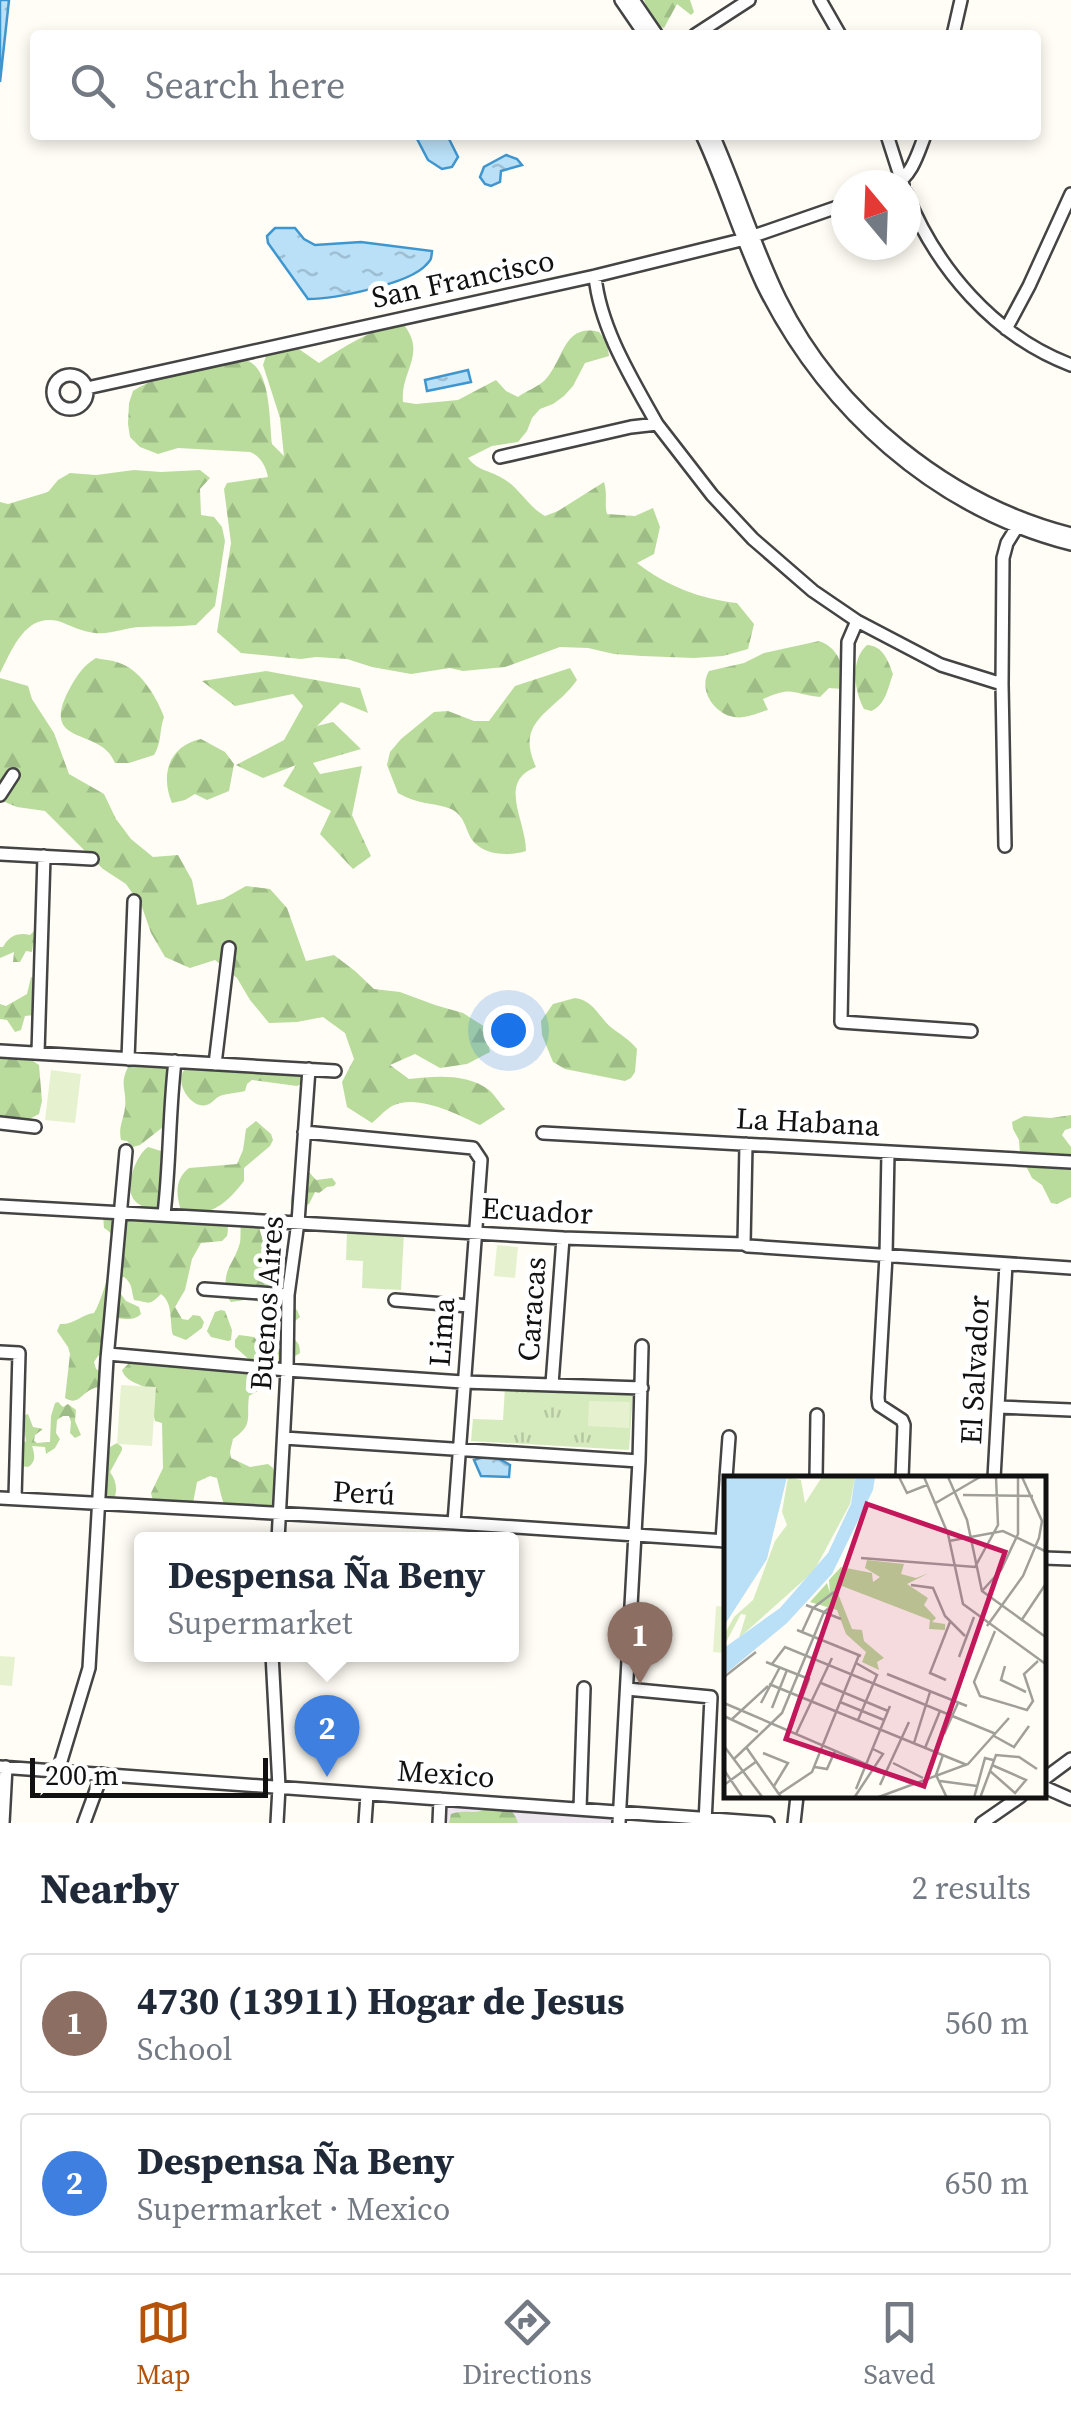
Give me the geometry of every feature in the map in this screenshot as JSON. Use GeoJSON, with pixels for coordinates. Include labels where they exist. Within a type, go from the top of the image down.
{"type":"FeatureCollection","features":[{"type":"Feature","properties":{"kind":"street"},"geometry":{"type":"LineString","coordinates":[[621,0],[642,30]]}},
{"type":"Feature","properties":{"kind":"street"},"geometry":{"type":"LineString","coordinates":[[634,0],[654,30]]}},
{"type":"Feature","properties":{"kind":"street"},"geometry":{"type":"LineString","coordinates":[[703,30],[750,0]]}},
{"type":"Feature","properties":{"kind":"street"},"geometry":{"type":"LineString","coordinates":[[820,0],[837,30]]}},
{"type":"Feature","properties":{"kind":"street"},"geometry":{"type":"LineString","coordinates":[[953,30],[960,0]]}},
{"type":"Feature","properties":{"kind":"street"},"geometry":{"type":"LineString","coordinates":[[704,140],[749,238]]}},
{"type":"Feature","properties":{"kind":"street"},"geometry":{"type":"LineString","coordinates":[[715,140],[761,280],[789,334],[860,424],[908,465],[983,511],[1071,534]]}},
{"type":"Feature","properties":{"kind":"street"},"geometry":{"type":"LineString","coordinates":[[888,140],[897,170]]}},
{"type":"Feature","properties":{"kind":"street"},"geometry":{"type":"LineString","coordinates":[[910,170],[923,140]]}},
{"type":"Feature","properties":{"kind":"street"},"geometry":{"type":"LineString","coordinates":[[1006,328],[1030,286],[1071,194]]}},
{"type":"Feature","properties":{"kind":"street","name":"San Francisco"},"geometry":{"type":"LineString","coordinates":[[87,388],[595,276],[749,238],[831,209]]}},
{"type":"Feature","properties":{"kind":"street"},"geometry":{"type":"LineString","coordinates":[[921,227],[971,297],[1036,349],[1071,365]]}},
{"type":"Feature","properties":{"kind":"street"},"geometry":{"type":"LineString","coordinates":[[595,276],[601,306],[618,348],[657,424],[712,495],[753,539],[813,591],[857,620],[941,665],[1002,684]]}},
{"type":"Feature","properties":{"kind":"street"},"geometry":{"type":"LineString","coordinates":[[500,457],[632,426],[657,424]]}},
{"type":"Feature","properties":{"kind":"street"},"geometry":{"type":"LineString","coordinates":[[1020,522],[1071,544]]}},
{"type":"Feature","properties":{"kind":"street"},"geometry":{"type":"LineString","coordinates":[[1005,846],[1003,558],[1020,522]]}},
{"type":"Feature","properties":{"kind":"street"},"geometry":{"type":"LineString","coordinates":[[857,620],[848,642],[841,1022],[971,1031]]}},
{"type":"Feature","properties":{"kind":"street"},"geometry":{"type":"LineString","coordinates":[[0,795],[13,775]]}},
{"type":"Feature","properties":{"kind":"street"},"geometry":{"type":"LineString","coordinates":[[0,854],[92,859]]}},
{"type":"Feature","properties":{"kind":"street"},"geometry":{"type":"LineString","coordinates":[[38,1053],[44,856]]}},
{"type":"Feature","properties":{"kind":"street"},"geometry":{"type":"LineString","coordinates":[[128,1058],[134,901]]}},
{"type":"Feature","properties":{"kind":"street"},"geometry":{"type":"LineString","coordinates":[[216,1064],[229,948]]}},
{"type":"Feature","properties":{"kind":"street"},"geometry":{"type":"LineString","coordinates":[[0,1051],[336,1070]]}},
{"type":"Feature","properties":{"kind":"street"},"geometry":{"type":"LineString","coordinates":[[164,1214],[175,1061]]}},
{"type":"Feature","properties":{"kind":"street","name":"Buenos Aires"},"geometry":{"type":"LineString","coordinates":[[278,1532],[288,1370],[288,1294],[298,1222],[309,1069]]}},
{"type":"Feature","properties":{"kind":"street"},"geometry":{"type":"LineString","coordinates":[[0,1124],[35,1127]]}},
{"type":"Feature","properties":{"kind":"street","name":"Lima"},"geometry":{"type":"LineString","coordinates":[[304,1132],[473,1148],[481,1160],[454,1523]]}},
{"type":"Feature","properties":{"kind":"street","name":"La Habana"},"geometry":{"type":"LineString","coordinates":[[543,1132],[1071,1162]]}},
{"type":"Feature","properties":{"kind":"street"},"geometry":{"type":"LineString","coordinates":[[744,1244],[746,1144]]}},
{"type":"Feature","properties":{"kind":"street"},"geometry":{"type":"LineString","coordinates":[[58,1771],[89,1668],[108,1354],[126,1151]]}},
{"type":"Feature","properties":{"kind":"street"},"geometry":{"type":"LineString","coordinates":[[888,1152],[878,1398],[880,1406],[904,1425],[902,1476]]}},
{"type":"Feature","properties":{"kind":"street","name":"Ecuador"},"geometry":{"type":"LineString","coordinates":[[0,1206],[563,1238],[744,1244],[1071,1268]]}},
{"type":"Feature","properties":{"kind":"street","name":"Caracas"},"geometry":{"type":"LineString","coordinates":[[552,1384],[563,1238]]}},
{"type":"Feature","properties":{"kind":"street","name":"El Salvador"},"geometry":{"type":"LineString","coordinates":[[994,1476],[1006,1264]]}},
{"type":"Feature","properties":{"kind":"street"},"geometry":{"type":"LineString","coordinates":[[204,1289],[288,1294]]}},
{"type":"Feature","properties":{"kind":"street"},"geometry":{"type":"LineString","coordinates":[[395,1300],[469,1306]]}},
{"type":"Feature","properties":{"kind":"street"},"geometry":{"type":"LineString","coordinates":[[619,1818],[642,1346]]}},
{"type":"Feature","properties":{"kind":"street"},"geometry":{"type":"LineString","coordinates":[[0,1352],[19,1353],[15,1498]]}},
{"type":"Feature","properties":{"kind":"street"},"geometry":{"type":"LineString","coordinates":[[108,1354],[463,1382],[642,1388]]}},
{"type":"Feature","properties":{"kind":"street"},"geometry":{"type":"LineString","coordinates":[[998,1406],[1071,1410]]}},
{"type":"Feature","properties":{"kind":"street"},"geometry":{"type":"LineString","coordinates":[[816,1476],[817,1415]]}},
{"type":"Feature","properties":{"kind":"street"},"geometry":{"type":"LineString","coordinates":[[726,1476],[729,1437]]}},
{"type":"Feature","properties":{"kind":"street"},"geometry":{"type":"LineString","coordinates":[[284,1438],[638,1460]]}},
{"type":"Feature","properties":{"kind":"street","name":"Perú"},"geometry":{"type":"LineString","coordinates":[[0,1498],[724,1541]]}},
{"type":"Feature","properties":{"kind":"street"},"geometry":{"type":"LineString","coordinates":[[1046,1558],[1071,1559]]}},
{"type":"Feature","properties":{"kind":"street"},"geometry":{"type":"LineString","coordinates":[[272,1662],[280,1787],[277,1823]]}},
{"type":"Feature","properties":{"kind":"street"},"geometry":{"type":"LineString","coordinates":[[580,1809],[584,1688]]}},
{"type":"Feature","properties":{"kind":"street"},"geometry":{"type":"LineString","coordinates":[[626,1689],[709,1695],[712,1700],[705,1821]]}},
{"type":"Feature","properties":{"kind":"street"},"geometry":{"type":"LineString","coordinates":[[1046,1776],[1071,1759]]}},
{"type":"Feature","properties":{"kind":"street"},"geometry":{"type":"LineString","coordinates":[[3,1767],[3,1823]]}},
{"type":"Feature","properties":{"kind":"street","name":"Mexico"},"geometry":{"type":"LineString","coordinates":[[3,1767],[580,1809],[619,1818],[768,1823]]}},
{"type":"Feature","properties":{"kind":"street"},"geometry":{"type":"LineString","coordinates":[[84,1823],[102,1774]]}},
{"type":"Feature","properties":{"kind":"street"},"geometry":{"type":"LineString","coordinates":[[1046,1778],[1071,1800]]}},
{"type":"Feature","properties":{"kind":"street"},"geometry":{"type":"LineString","coordinates":[[365,1823],[368,1794]]}},
{"type":"Feature","properties":{"kind":"street"},"geometry":{"type":"LineString","coordinates":[[794,1823],[797,1798]]}},
{"type":"Feature","properties":{"kind":"street"},"geometry":{"type":"LineString","coordinates":[[982,1823],[1018,1798]]}},
{"type":"Feature","properties":{"kind":"street"},"geometry":{"type":"LineString","coordinates":[[439,1823],[440,1799]]}},
{"type":"Feature","properties":{"kind":"shaded area"},"geometry":{"type":"Polygon","coordinates":[[[445,1807],[614,1816],[613,1823],[445,1823],[445,1807]]]}},
{"type":"Feature","properties":{"kind":"green space"},"geometry":{"type":"Polygon","coordinates":[[[644,0],[690,0],[694,12],[691,15],[677,4],[664,28],[657,26],[644,11],[644,0]]]}},
{"type":"Feature","properties":{"kind":"green space"},"geometry":{"type":"Polygon","coordinates":[[[404,325],[413,354],[403,402],[416,404],[458,400],[496,380],[518,397],[545,380],[571,338],[587,331],[599,332],[607,342],[609,356],[585,363],[573,386],[553,404],[540,409],[518,442],[492,446],[468,458],[508,482],[545,516],[604,482],[607,514],[635,516],[653,508],[660,527],[654,554],[637,563],[684,590],[737,603],[754,624],[748,649],[694,658],[560,647],[505,667],[463,671],[450,668],[411,674],[347,659],[241,653],[217,632],[231,543],[224,489],[227,483],[268,477],[266,469],[250,452],[178,448],[158,454],[140,447],[130,437],[128,424],[133,391],[218,362],[245,360],[254,365],[265,384],[272,444],[284,456],[280,418],[263,365],[267,353],[296,347],[319,363],[370,334],[404,325]]]}},
{"type":"Feature","properties":{"kind":"green space"},"geometry":{"type":"Polygon","coordinates":[[[134,470],[200,470],[210,478],[200,489],[201,515],[214,517],[222,527],[225,541],[215,606],[196,625],[135,627],[101,633],[58,621],[37,623],[21,635],[0,673],[0,502],[8,504],[48,492],[70,473],[96,475],[134,470]]]}},
{"type":"Feature","properties":{"kind":"green space"},"geometry":{"type":"Polygon","coordinates":[[[819,641],[840,660],[843,689],[829,688],[820,697],[781,692],[763,699],[768,710],[742,717],[726,715],[709,699],[705,685],[709,671],[819,641]]]}},
{"type":"Feature","properties":{"kind":"green space"},"geometry":{"type":"Polygon","coordinates":[[[867,645],[881,651],[893,674],[883,700],[871,711],[864,709],[855,676],[858,659],[867,645]]]}},
{"type":"Feature","properties":{"kind":"green space"},"geometry":{"type":"Polygon","coordinates":[[[96,658],[129,668],[153,694],[164,717],[154,755],[115,763],[98,744],[75,734],[61,720],[70,688],[96,658]]]}},
{"type":"Feature","properties":{"kind":"green space"},"geometry":{"type":"Polygon","coordinates":[[[570,668],[577,680],[533,728],[531,751],[536,767],[518,782],[516,803],[526,851],[505,854],[484,850],[473,841],[456,812],[398,793],[387,765],[390,752],[434,712],[448,711],[474,721],[489,721],[515,686],[570,668]]]}},
{"type":"Feature","properties":{"kind":"green space"},"geometry":{"type":"Polygon","coordinates":[[[266,671],[360,688],[368,713],[341,702],[317,726],[333,722],[361,749],[313,763],[320,774],[362,766],[352,815],[371,856],[353,869],[320,834],[331,811],[283,786],[296,765],[263,778],[236,765],[284,740],[303,706],[293,694],[235,706],[202,681],[266,671]]]}},
{"type":"Feature","properties":{"kind":"green space"},"geometry":{"type":"Polygon","coordinates":[[[0,678],[28,686],[54,733],[69,774],[104,794],[131,839],[153,857],[178,855],[192,880],[197,905],[223,899],[246,886],[270,889],[287,908],[306,961],[334,955],[374,989],[400,992],[463,1013],[485,1027],[490,1052],[467,1064],[440,1068],[415,1054],[390,1065],[409,1079],[471,1081],[489,1090],[505,1109],[480,1125],[437,1106],[402,1103],[389,1108],[372,1123],[347,1107],[342,1082],[354,1059],[345,1033],[323,1017],[269,1023],[237,978],[215,960],[190,968],[165,957],[142,907],[126,884],[103,869],[45,811],[0,800],[0,678]]]}},
{"type":"Feature","properties":{"kind":"green space"},"geometry":{"type":"Polygon","coordinates":[[[201,739],[225,752],[234,764],[229,791],[207,800],[195,794],[172,803],[167,782],[170,763],[181,748],[201,739]]]}},
{"type":"Feature","properties":{"kind":"green space"},"geometry":{"type":"Polygon","coordinates":[[[39,926],[38,942],[20,962],[13,962],[14,952],[0,958],[0,947],[11,938],[30,935],[39,926]]]}},
{"type":"Feature","properties":{"kind":"green space"},"geometry":{"type":"Polygon","coordinates":[[[31,977],[38,979],[34,1015],[25,1016],[21,1030],[15,1032],[7,1020],[0,1019],[0,1004],[6,1006],[27,994],[31,977]]]}},
{"type":"Feature","properties":{"kind":"green space"},"geometry":{"type":"Polygon","coordinates":[[[575,998],[592,1006],[637,1049],[631,1078],[625,1081],[565,1069],[553,1062],[541,1021],[553,1004],[575,998]]]}},
{"type":"Feature","properties":{"kind":"green space"},"geometry":{"type":"Polygon","coordinates":[[[21,1053],[39,1065],[42,1101],[39,1114],[20,1124],[0,1120],[0,1054],[10,1058],[21,1053]]]}},
{"type":"Feature","properties":{"kind":"green space"},"geometry":{"type":"Polygon","coordinates":[[[142,1063],[168,1067],[171,1072],[163,1127],[133,1147],[120,1135],[125,1107],[124,1078],[128,1067],[142,1063]]]}},
{"type":"Feature","properties":{"kind":"green space"},"geometry":{"type":"Polygon","coordinates":[[[189,1065],[300,1071],[305,1076],[297,1086],[252,1080],[245,1091],[200,1105],[189,1098],[182,1085],[183,1071],[189,1065]]]}},
{"type":"Feature","properties":{"kind":"green space"},"geometry":{"type":"Polygon","coordinates":[[[51,1070],[81,1074],[75,1123],[45,1120],[51,1070]]]}},
{"type":"Feature","properties":{"kind":"green space"},"geometry":{"type":"Polygon","coordinates":[[[1071,1115],[1071,1128],[1062,1135],[1071,1147],[1071,1197],[1051,1203],[1020,1154],[1012,1122],[1024,1116],[1071,1115]]]}},
{"type":"Feature","properties":{"kind":"green space"},"geometry":{"type":"Polygon","coordinates":[[[256,1121],[273,1140],[244,1168],[244,1181],[238,1189],[208,1212],[191,1218],[182,1213],[178,1189],[184,1173],[189,1168],[237,1164],[246,1129],[256,1121]]]}},
{"type":"Feature","properties":{"kind":"green space"},"geometry":{"type":"Polygon","coordinates":[[[148,1147],[161,1151],[168,1172],[159,1209],[137,1203],[130,1189],[135,1164],[148,1147]]]}},
{"type":"Feature","properties":{"kind":"green space"},"geometry":{"type":"Polygon","coordinates":[[[306,1172],[316,1180],[332,1178],[336,1183],[315,1192],[309,1204],[292,1211],[293,1190],[306,1172]]]}},
{"type":"Feature","properties":{"kind":"green space"},"geometry":{"type":"Polygon","coordinates":[[[220,1211],[227,1222],[227,1236],[222,1241],[201,1243],[175,1307],[182,1319],[200,1316],[202,1328],[186,1340],[173,1335],[165,1298],[161,1294],[151,1302],[134,1300],[129,1282],[118,1278],[118,1290],[126,1301],[139,1307],[141,1314],[127,1319],[117,1318],[114,1312],[110,1351],[94,1362],[102,1373],[104,1386],[76,1400],[65,1398],[70,1354],[57,1331],[60,1324],[94,1313],[101,1297],[113,1250],[103,1215],[184,1221],[220,1211]]]}},
{"type":"Feature","properties":{"kind":"green space"},"geometry":{"type":"Polygon","coordinates":[[[242,1220],[258,1224],[273,1287],[297,1310],[300,1317],[289,1326],[264,1304],[251,1299],[231,1302],[227,1297],[226,1275],[240,1243],[242,1220]]]}},
{"type":"Feature","properties":{"kind":"green space"},"geometry":{"type":"Polygon","coordinates":[[[347,1231],[404,1233],[401,1290],[362,1288],[363,1261],[346,1260],[347,1231]]]}},
{"type":"Feature","properties":{"kind":"green space"},"geometry":{"type":"Polygon","coordinates":[[[497,1245],[518,1247],[515,1278],[494,1276],[497,1245]]]}},
{"type":"Feature","properties":{"kind":"green space"},"geometry":{"type":"Polygon","coordinates":[[[225,1311],[232,1330],[228,1341],[211,1337],[207,1331],[215,1312],[225,1311]]]}},
{"type":"Feature","properties":{"kind":"green space"},"geometry":{"type":"Polygon","coordinates":[[[239,1335],[254,1337],[267,1353],[288,1337],[299,1347],[300,1353],[271,1368],[268,1385],[249,1396],[248,1420],[233,1439],[230,1452],[231,1458],[250,1467],[268,1464],[273,1468],[282,1498],[263,1520],[233,1513],[225,1506],[217,1478],[210,1476],[197,1482],[193,1503],[153,1501],[151,1493],[163,1468],[162,1423],[155,1421],[148,1389],[129,1380],[122,1370],[131,1361],[253,1363],[235,1347],[239,1335]]]}},
{"type":"Feature","properties":{"kind":"green space"},"geometry":{"type":"Polygon","coordinates":[[[121,1385],[156,1387],[152,1446],[117,1444],[121,1385]]]}},
{"type":"Feature","properties":{"kind":"green space"},"geometry":{"type":"Polygon","coordinates":[[[505,1387],[633,1394],[629,1450],[471,1441],[473,1419],[503,1420],[505,1387]]]}},
{"type":"Feature","properties":{"kind":"green space"},"geometry":{"type":"Polygon","coordinates":[[[589,1401],[630,1402],[629,1428],[588,1426],[589,1401]]]}},
{"type":"Feature","properties":{"kind":"green space"},"geometry":{"type":"Polygon","coordinates":[[[58,1402],[76,1410],[75,1421],[81,1435],[75,1438],[70,1433],[69,1416],[63,1416],[57,1420],[56,1433],[60,1439],[55,1448],[46,1454],[45,1447],[32,1446],[32,1463],[21,1466],[18,1445],[26,1441],[22,1416],[28,1414],[33,1427],[43,1429],[34,1441],[50,1442],[51,1416],[58,1402]]]}},
{"type":"Feature","properties":{"kind":"green space"},"geometry":{"type":"Polygon","coordinates":[[[117,1443],[122,1450],[110,1472],[116,1485],[115,1496],[103,1498],[110,1447],[117,1443]]]}},
{"type":"Feature","properties":{"kind":"green space"},"geometry":{"type":"Polygon","coordinates":[[[716,1606],[724,1607],[724,1653],[713,1652],[716,1606]]]}},
{"type":"Feature","properties":{"kind":"green space"},"geometry":{"type":"Polygon","coordinates":[[[0,1656],[15,1657],[12,1686],[0,1685],[0,1656]]]}},
{"type":"Feature","properties":{"kind":"green space"},"geometry":{"type":"Polygon","coordinates":[[[494,1804],[509,1810],[518,1823],[449,1823],[451,1814],[482,1811],[494,1804]]]}},
{"type":"Feature","properties":{"kind":"water"},"geometry":{"type":"Polygon","coordinates":[[[0,0],[9,0],[0,82],[0,0]]]}},
{"type":"Feature","properties":{"kind":"water"},"geometry":{"type":"Polygon","coordinates":[[[418,140],[450,140],[458,157],[452,167],[442,169],[428,160],[418,140]]]}},
{"type":"Feature","properties":{"kind":"water"},"geometry":{"type":"Polygon","coordinates":[[[506,155],[522,165],[501,171],[500,182],[485,184],[480,177],[484,167],[506,155]]]}},
{"type":"Feature","properties":{"kind":"water"},"geometry":{"type":"Polygon","coordinates":[[[275,228],[295,228],[315,245],[361,242],[432,251],[428,263],[404,278],[352,293],[308,299],[268,243],[267,236],[275,228]]]}},
{"type":"Feature","properties":{"kind":"water"},"geometry":{"type":"Polygon","coordinates":[[[468,370],[471,382],[427,391],[425,380],[468,370]]]}},
{"type":"Feature","properties":{"kind":"water"},"geometry":{"type":"Polygon","coordinates":[[[496,1457],[510,1465],[509,1477],[481,1476],[474,1460],[496,1457]]]}},
{"type":"Feature","properties":{"kind":"place","name":"4730 (13911) Hogar de Jesus"},"geometry":{"type":"Point","coordinates":[640,1684]}},
{"type":"Feature","properties":{"kind":"place","name":"Despensa Ña Beny"},"geometry":{"type":"Point","coordinates":[327,1777]}}]}
